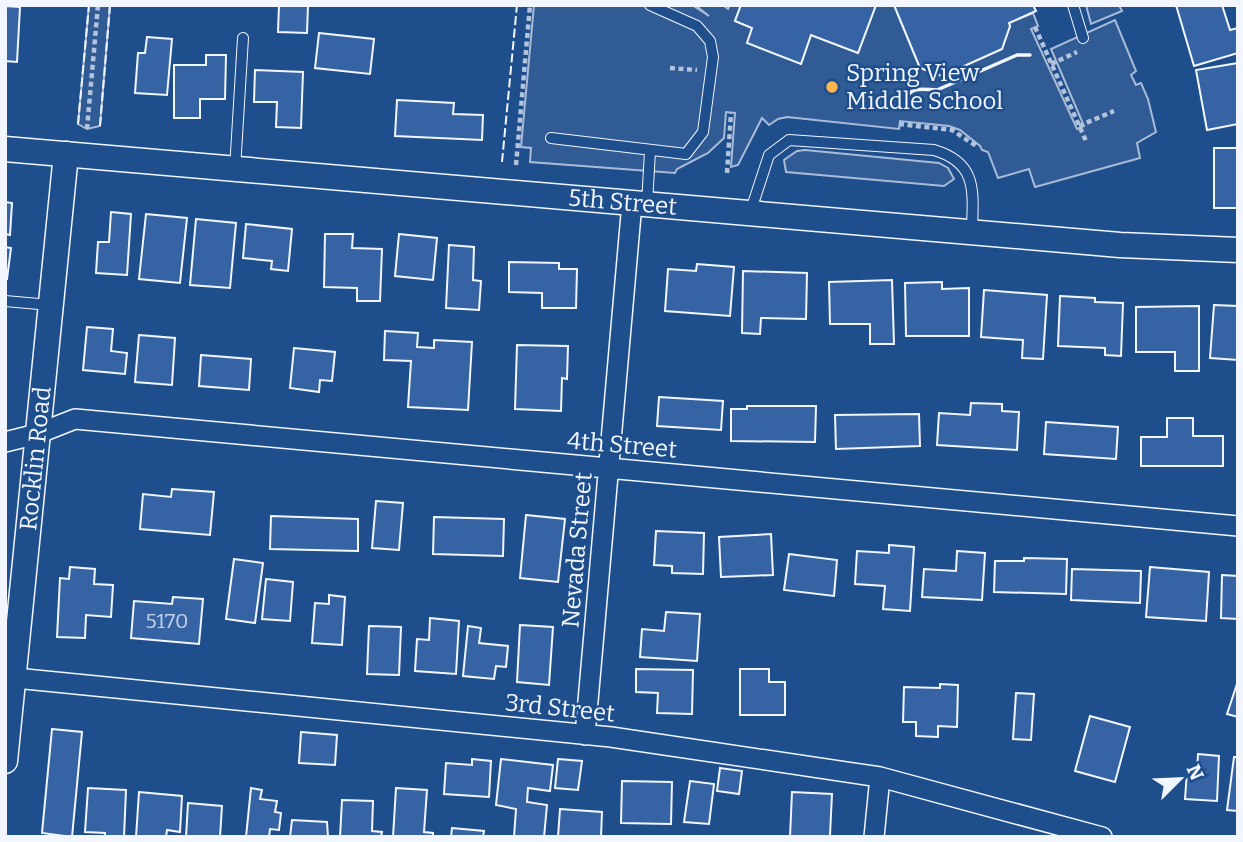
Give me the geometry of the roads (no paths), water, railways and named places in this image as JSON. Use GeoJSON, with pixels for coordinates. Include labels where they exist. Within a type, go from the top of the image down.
{"type":"FeatureCollection","features":[{"type":"Feature","properties":{"kind":"street","name":"5th Street"},"geometry":{"type":"LineString","coordinates":[[5,149],[1120,245],[1238,250]]}},
{"type":"Feature","properties":{"kind":"street","name":"Rocklin Road"},"geometry":{"type":"LineString","coordinates":[[5,761],[9,677],[66,154]]}},
{"type":"Feature","properties":{"kind":"street","name":"Nevada Street"},"geometry":{"type":"LineString","coordinates":[[585,735],[608,468],[639,204]]}},
{"type":"Feature","properties":{"kind":"street","name":"4th Street"},"geometry":{"type":"LineString","coordinates":[[5,442],[37,434],[75,419],[1238,526]]}},
{"type":"Feature","properties":{"kind":"street","name":"3rd Street"},"geometry":{"type":"LineString","coordinates":[[9,677],[585,735],[880,777],[1095,836]]}},
{"type":"Feature","properties":{"kind":"street"},"geometry":{"type":"LineString","coordinates":[[874,837],[880,777]]}},
{"type":"Feature","properties":{"kind":"lane"},"geometry":{"type":"LineString","coordinates":[[551,138],[686,154],[695,143],[703,132],[713,57],[710,41],[697,26],[650,5]]}},
{"type":"Feature","properties":{"kind":"lane"},"geometry":{"type":"LineString","coordinates":[[1073,5],[1085,43]]}},
{"type":"Feature","properties":{"kind":"lane"},"geometry":{"type":"LineString","coordinates":[[235,169],[243,38]]}},
{"type":"Feature","properties":{"kind":"lane"},"geometry":{"type":"LineString","coordinates":[[750,213],[769,155],[789,140],[934,150],[947,154],[961,165],[974,187],[972,232]]}},
{"type":"Feature","properties":{"kind":"lane"},"geometry":{"type":"LineString","coordinates":[[639,204],[650,151]]}},
{"type":"Feature","properties":{"kind":"lane"},"geometry":{"type":"LineString","coordinates":[[5,302],[51,306]]}},
{"type":"Feature","properties":{"kind":"place","name":"Spring View Middle School"},"geometry":{"type":"Point","coordinates":[832,87]}}]}
